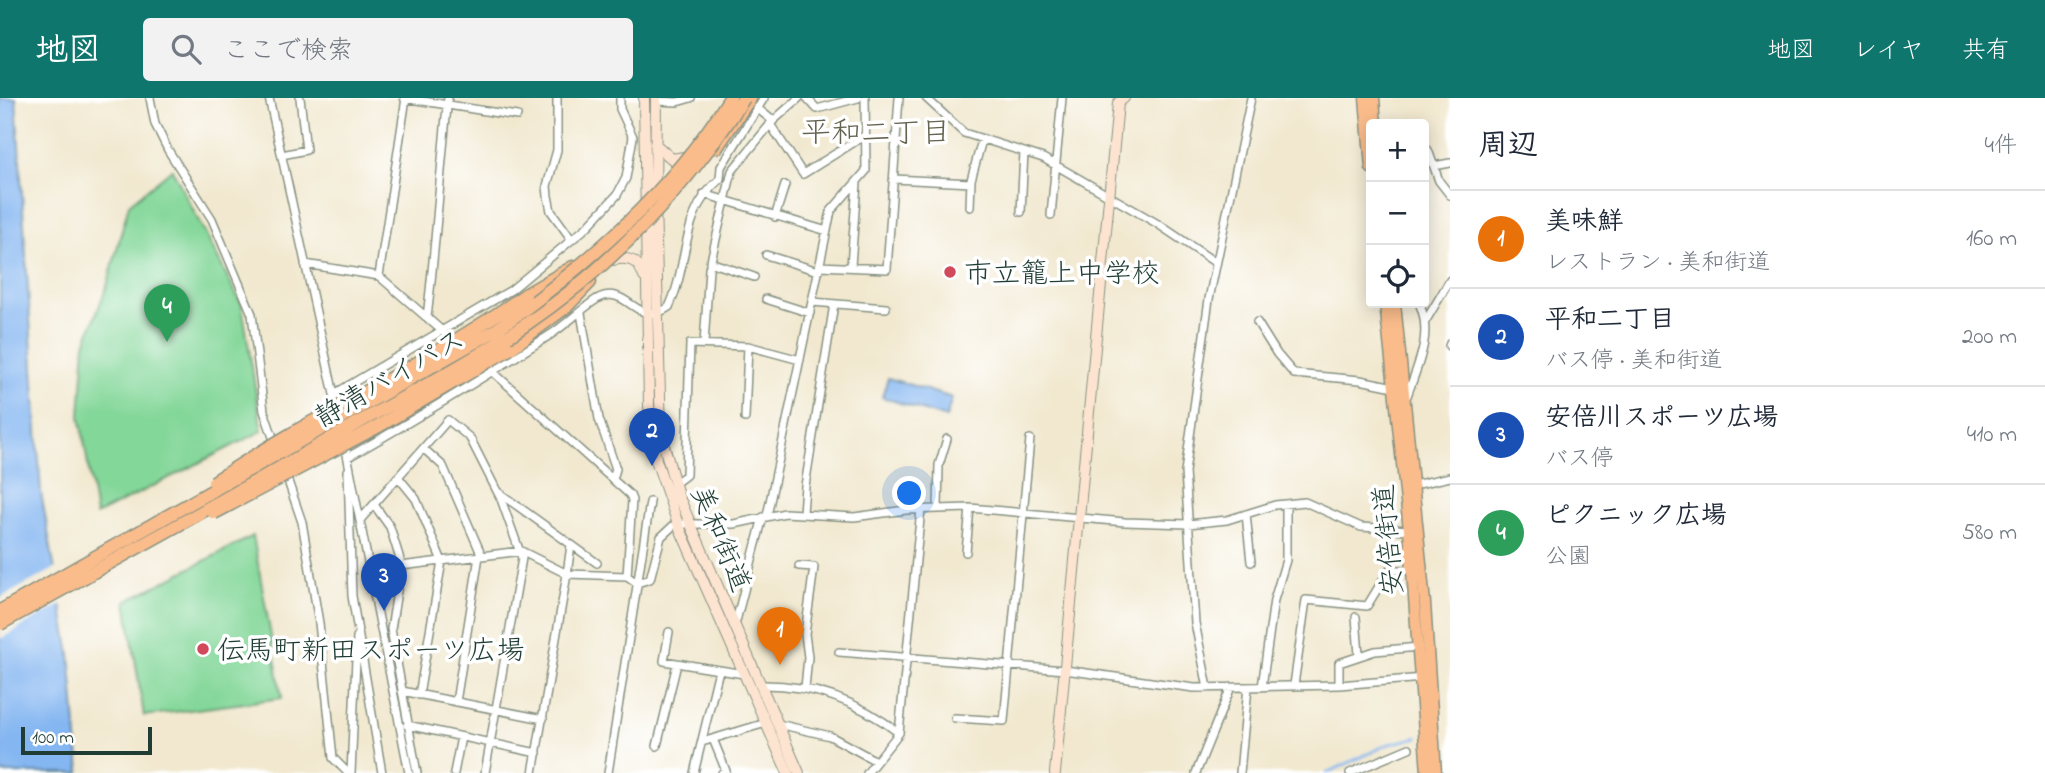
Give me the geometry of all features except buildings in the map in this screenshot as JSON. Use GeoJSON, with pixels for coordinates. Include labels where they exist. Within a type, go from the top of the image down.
{"type":"FeatureCollection","features":[{"type":"Feature","properties":{"kind":"highway","name":"静清バイパス"},"geometry":{"type":"LineString","coordinates":[[0,611],[409,382],[496,330],[547,294],[625,228],[694,148],[730,98]]}},
{"type":"Feature","properties":{"kind":"highway"},"geometry":{"type":"LineString","coordinates":[[132,537],[320,415],[435,353],[525,295],[601,253],[652,215],[735,98]]}},
{"type":"Feature","properties":{"kind":"highway"},"geometry":{"type":"LineString","coordinates":[[118,557],[228,506],[332,452],[511,348],[566,307],[613,260],[720,143],[753,102]]}},
{"type":"Feature","properties":{"kind":"highway","name":"静清バイパス"},"geometry":{"type":"LineString","coordinates":[[0,624],[431,381],[547,309],[632,237],[753,102]]}},
{"type":"Feature","properties":{"kind":"main road"},"geometry":{"type":"LineString","coordinates":[[1364,98],[1366,119]]}},
{"type":"Feature","properties":{"kind":"main road"},"geometry":{"type":"LineString","coordinates":[[1374,98],[1376,119]]}},
{"type":"Feature","properties":{"kind":"main road","name":"安倍街道"},"geometry":{"type":"LineString","coordinates":[[1386,308],[1419,647],[1436,773]]}},
{"type":"Feature","properties":{"kind":"main road","name":"安倍街道"},"geometry":{"type":"LineString","coordinates":[[1396,308],[1414,485],[1425,678],[1427,773]]}},
{"type":"Feature","properties":{"kind":"street"},"geometry":{"type":"LineString","coordinates":[[150,98],[155,124],[212,219],[252,314],[264,411],[302,522],[319,623],[333,758],[349,773]]}},
{"type":"Feature","properties":{"kind":"street"},"geometry":{"type":"LineString","coordinates":[[269,98],[361,519],[409,773]]}},
{"type":"Feature","properties":{"kind":"street"},"geometry":{"type":"LineString","coordinates":[[282,155],[306,150],[300,98]]}},
{"type":"Feature","properties":{"kind":"street"},"geometry":{"type":"LineString","coordinates":[[379,276],[404,98],[448,101],[517,116]]}},
{"type":"Feature","properties":{"kind":"street"},"geometry":{"type":"LineString","coordinates":[[557,98],[557,150],[547,186],[548,196],[551,211],[572,240]]}},
{"type":"Feature","properties":{"kind":"street"},"geometry":{"type":"LineString","coordinates":[[334,394],[442,333],[511,290],[572,240],[617,195],[626,178],[633,137],[620,109],[620,98]]}},
{"type":"Feature","properties":{"kind":"street","name":"美和街道"},"geometry":{"type":"LineString","coordinates":[[644,98],[652,215],[647,284],[652,315],[661,435],[674,484],[761,685],[788,773]]}},
{"type":"Feature","properties":{"kind":"street"},"geometry":{"type":"LineString","coordinates":[[656,100],[677,102],[691,98]]}},
{"type":"Feature","properties":{"kind":"street"},"geometry":{"type":"LineString","coordinates":[[704,344],[710,262],[727,201],[732,171],[771,122],[799,98]]}},
{"type":"Feature","properties":{"kind":"street"},"geometry":{"type":"LineString","coordinates":[[807,98],[817,109],[858,98]]}},
{"type":"Feature","properties":{"kind":"street"},"geometry":{"type":"LineString","coordinates":[[735,627],[765,517],[834,205],[866,171],[865,98]]}},
{"type":"Feature","properties":{"kind":"street"},"geometry":{"type":"LineString","coordinates":[[766,255],[819,269],[851,266],[887,269],[899,98]]}},
{"type":"Feature","properties":{"kind":"street"},"geometry":{"type":"LineString","coordinates":[[926,98],[962,132],[1055,164],[1216,263]]}},
{"type":"Feature","properties":{"kind":"street"},"geometry":{"type":"LineString","coordinates":[[1051,215],[1062,98]]}},
{"type":"Feature","properties":{"kind":"street"},"geometry":{"type":"LineString","coordinates":[[1208,688],[1196,634],[1185,472],[1216,263],[1251,98]]}},
{"type":"Feature","properties":{"kind":"street","name":"美和街道"},"geometry":{"type":"LineString","coordinates":[[656,100],[652,215],[652,436],[656,460],[678,524],[744,674],[799,773]]}},
{"type":"Feature","properties":{"kind":"street"},"geometry":{"type":"LineString","coordinates":[[1055,773],[1120,100]]}},
{"type":"Feature","properties":{"kind":"street"},"geometry":{"type":"LineString","coordinates":[[426,317],[437,236],[440,164],[448,101]]}},
{"type":"Feature","properties":{"kind":"street"},"geometry":{"type":"LineString","coordinates":[[348,458],[494,370],[581,313],[598,298],[615,296],[652,315],[669,307],[674,298],[685,241],[704,194],[720,179],[721,167],[753,102],[771,122],[803,174],[864,136]]}},
{"type":"Feature","properties":{"kind":"street"},"geometry":{"type":"LineString","coordinates":[[970,207],[971,183],[982,140]]}},
{"type":"Feature","properties":{"kind":"street"},"geometry":{"type":"LineString","coordinates":[[654,144],[672,159],[693,156]]}},
{"type":"Feature","properties":{"kind":"street"},"geometry":{"type":"LineString","coordinates":[[1021,212],[1024,152]]}},
{"type":"Feature","properties":{"kind":"street"},"geometry":{"type":"LineString","coordinates":[[1429,153],[1441,183],[1450,195]]}},
{"type":"Feature","properties":{"kind":"street"},"geometry":{"type":"LineString","coordinates":[[1434,166],[1450,163]]}},
{"type":"Feature","properties":{"kind":"street"},"geometry":{"type":"LineString","coordinates":[[894,179],[971,183]]}},
{"type":"Feature","properties":{"kind":"street"},"geometry":{"type":"LineString","coordinates":[[851,266],[857,182]]}},
{"type":"Feature","properties":{"kind":"street"},"geometry":{"type":"LineString","coordinates":[[1441,183],[1450,182]]}},
{"type":"Feature","properties":{"kind":"street"},"geometry":{"type":"LineString","coordinates":[[775,216],[785,185]]}},
{"type":"Feature","properties":{"kind":"street"},"geometry":{"type":"LineString","coordinates":[[704,194],[827,230]]}},
{"type":"Feature","properties":{"kind":"street"},"geometry":{"type":"LineString","coordinates":[[613,260],[627,258],[640,265],[647,284]]}},
{"type":"Feature","properties":{"kind":"street"},"geometry":{"type":"LineString","coordinates":[[710,262],[754,277]]}},
{"type":"Feature","properties":{"kind":"street"},"geometry":{"type":"LineString","coordinates":[[305,264],[379,276],[442,333],[494,370],[613,479],[632,500],[627,576]]}},
{"type":"Feature","properties":{"kind":"street"},"geometry":{"type":"LineString","coordinates":[[1424,322],[1450,280]]}},
{"type":"Feature","properties":{"kind":"street"},"geometry":{"type":"LineString","coordinates":[[766,299],[810,313]]}},
{"type":"Feature","properties":{"kind":"street"},"geometry":{"type":"LineString","coordinates":[[812,302],[886,308]]}},
{"type":"Feature","properties":{"kind":"street"},"geometry":{"type":"LineString","coordinates":[[803,513],[834,304]]}},
{"type":"Feature","properties":{"kind":"street"},"geometry":{"type":"LineString","coordinates":[[1405,400],[1424,343],[1424,322],[1420,308]]}},
{"type":"Feature","properties":{"kind":"street"},"geometry":{"type":"LineString","coordinates":[[581,313],[599,419],[617,468],[613,479]]}},
{"type":"Feature","properties":{"kind":"street"},"geometry":{"type":"LineString","coordinates":[[1257,322],[1277,355],[1294,374],[1360,380],[1394,387]]}},
{"type":"Feature","properties":{"kind":"street"},"geometry":{"type":"LineString","coordinates":[[674,484],[686,475],[690,344],[748,346],[800,360]]}},
{"type":"Feature","properties":{"kind":"street"},"geometry":{"type":"LineString","coordinates":[[745,418],[748,346]]}},
{"type":"Feature","properties":{"kind":"street"},"geometry":{"type":"LineString","coordinates":[[361,519],[448,420],[470,438],[497,491],[521,551],[485,773]]}},
{"type":"Feature","properties":{"kind":"street"},"geometry":{"type":"LineString","coordinates":[[938,509],[939,466],[947,439]]}},
{"type":"Feature","properties":{"kind":"street"},"geometry":{"type":"LineString","coordinates":[[955,718],[1004,721],[1030,439]]}},
{"type":"Feature","properties":{"kind":"street"},"geometry":{"type":"LineString","coordinates":[[424,449],[443,466],[481,556],[456,702]]}},
{"type":"Feature","properties":{"kind":"street"},"geometry":{"type":"LineString","coordinates":[[348,458],[352,596],[382,773]]}},
{"type":"Feature","properties":{"kind":"street"},"geometry":{"type":"LineString","coordinates":[[1414,485],[1450,477]]}},
{"type":"Feature","properties":{"kind":"street"},"geometry":{"type":"LineString","coordinates":[[399,478],[416,499],[442,561],[419,695]]}},
{"type":"Feature","properties":{"kind":"street"},"geometry":{"type":"LineString","coordinates":[[497,491],[597,563]]}},
{"type":"Feature","properties":{"kind":"street"},"geometry":{"type":"LineString","coordinates":[[608,773],[650,502]]}},
{"type":"Feature","properties":{"kind":"street"},"geometry":{"type":"LineString","coordinates":[[637,583],[650,579],[664,532],[678,524],[734,524],[803,513],[854,517],[920,509],[970,509],[1080,516],[1125,522],[1188,524],[1227,520],[1286,504],[1314,504],[1361,527],[1409,530]]}},
{"type":"Feature","properties":{"kind":"street"},"geometry":{"type":"LineString","coordinates":[[1262,687],[1274,600],[1286,560],[1286,504]]}},
{"type":"Feature","properties":{"kind":"street"},"geometry":{"type":"LineString","coordinates":[[375,506],[394,537],[401,566],[391,629],[416,773]]}},
{"type":"Feature","properties":{"kind":"street"},"geometry":{"type":"LineString","coordinates":[[867,773],[899,733],[920,509]]}},
{"type":"Feature","properties":{"kind":"street"},"geometry":{"type":"LineString","coordinates":[[966,552],[970,509]]}},
{"type":"Feature","properties":{"kind":"street"},"geometry":{"type":"LineString","coordinates":[[1247,514],[1251,562]]}},
{"type":"Feature","properties":{"kind":"street"},"geometry":{"type":"LineString","coordinates":[[533,773],[572,545]]}},
{"type":"Feature","properties":{"kind":"street"},"geometry":{"type":"LineString","coordinates":[[401,566],[521,551],[567,574],[627,576],[637,583]]}},
{"type":"Feature","properties":{"kind":"street"},"geometry":{"type":"LineString","coordinates":[[799,566],[814,567],[806,634],[808,657],[805,688]]}},
{"type":"Feature","properties":{"kind":"street"},"geometry":{"type":"LineString","coordinates":[[1294,685],[1306,600],[1367,606],[1389,570],[1413,570]]}},
{"type":"Feature","properties":{"kind":"street"},"geometry":{"type":"LineString","coordinates":[[1356,617],[1359,655]]}},
{"type":"Feature","properties":{"kind":"street"},"geometry":{"type":"LineString","coordinates":[[349,773],[354,655],[358,630]]}},
{"type":"Feature","properties":{"kind":"street"},"geometry":{"type":"LineString","coordinates":[[669,632],[664,661],[744,674]]}},
{"type":"Feature","properties":{"kind":"street"},"geometry":{"type":"LineString","coordinates":[[1339,685],[1339,663],[1359,655],[1419,647]]}},
{"type":"Feature","properties":{"kind":"street"},"geometry":{"type":"LineString","coordinates":[[839,652],[1065,670],[1208,688],[1339,685],[1425,678]]}},
{"type":"Feature","properties":{"kind":"street"},"geometry":{"type":"LineString","coordinates":[[657,746],[677,664]]}},
{"type":"Feature","properties":{"kind":"street"},"geometry":{"type":"LineString","coordinates":[[695,773],[719,670]]}},
{"type":"Feature","properties":{"kind":"street"},"geometry":{"type":"LineString","coordinates":[[761,685],[805,688],[835,696],[859,707],[899,733]]}},
{"type":"Feature","properties":{"kind":"street"},"geometry":{"type":"LineString","coordinates":[[1196,773],[1231,687]]}},
{"type":"Feature","properties":{"kind":"street"},"geometry":{"type":"LineString","coordinates":[[1240,773],[1248,687]]}},
{"type":"Feature","properties":{"kind":"street"},"geometry":{"type":"LineString","coordinates":[[402,691],[543,719]]}},
{"type":"Feature","properties":{"kind":"street"},"geometry":{"type":"LineString","coordinates":[[702,742],[772,723],[830,736],[876,761]]}},
{"type":"Feature","properties":{"kind":"street"},"geometry":{"type":"LineString","coordinates":[[407,725],[537,753]]}},
{"type":"Feature","properties":{"kind":"street"},"geometry":{"type":"LineString","coordinates":[[454,773],[461,737]]}},
{"type":"Feature","properties":{"kind":"street"},"geometry":{"type":"LineString","coordinates":[[713,738],[726,771],[722,773]]}},
{"type":"Feature","properties":{"kind":"street"},"geometry":{"type":"LineString","coordinates":[[1350,773],[1409,748]]}},
{"type":"Feature","properties":{"kind":"green space"},"geometry":{"type":"Polygon","coordinates":[[[172,169],[242,305],[262,431],[96,515],[80,416],[85,344],[108,283],[129,204],[172,169]]]}},
{"type":"Feature","properties":{"kind":"green space","name":"伝馬町新田スポーツ広場"},"geometry":{"type":"Polygon","coordinates":[[[253,536],[282,698],[144,716],[126,601],[253,536]]]}},
{"type":"Feature","properties":{"kind":"water"},"geometry":{"type":"Polygon","coordinates":[[[0,98],[16,98],[41,493],[70,654],[80,773],[0,773],[0,98]]]}},
{"type":"Feature","properties":{"kind":"water"},"geometry":{"type":"Polygon","coordinates":[[[888,378],[952,398],[946,418],[882,397],[888,378]]]}},
{"type":"Feature","properties":{"kind":"pier"},"geometry":{"type":"Polygon","coordinates":[[[58,567],[64,603],[0,639],[0,598],[58,567]]]}},
{"type":"Feature","properties":{"kind":"waterway"},"geometry":{"type":"LineString","coordinates":[[1327,773],[1389,744],[1418,737]]}},
{"type":"Feature","properties":{"kind":"place","name":"市立籠上中学校"},"geometry":{"type":"Point","coordinates":[950,272]}},
{"type":"Feature","properties":{"kind":"place","name":"ピクニック広場"},"geometry":{"type":"Point","coordinates":[167,342]}},
{"type":"Feature","properties":{"kind":"place","name":"平和二丁目"},"geometry":{"type":"Point","coordinates":[652,466]}},
{"type":"Feature","properties":{"kind":"place","name":"安倍川スポーツ広場"},"geometry":{"type":"Point","coordinates":[384,611]}},
{"type":"Feature","properties":{"kind":"place","name":"伝馬町新田スポーツ広場"},"geometry":{"type":"Point","coordinates":[203,649]}},
{"type":"Feature","properties":{"kind":"place","name":"美味鮮"},"geometry":{"type":"Point","coordinates":[780,665]}},
{"type":"Feature","properties":{"kind":"district","name":"平和二丁目"},"geometry":{"type":"Point","coordinates":[876,132]}}]}
